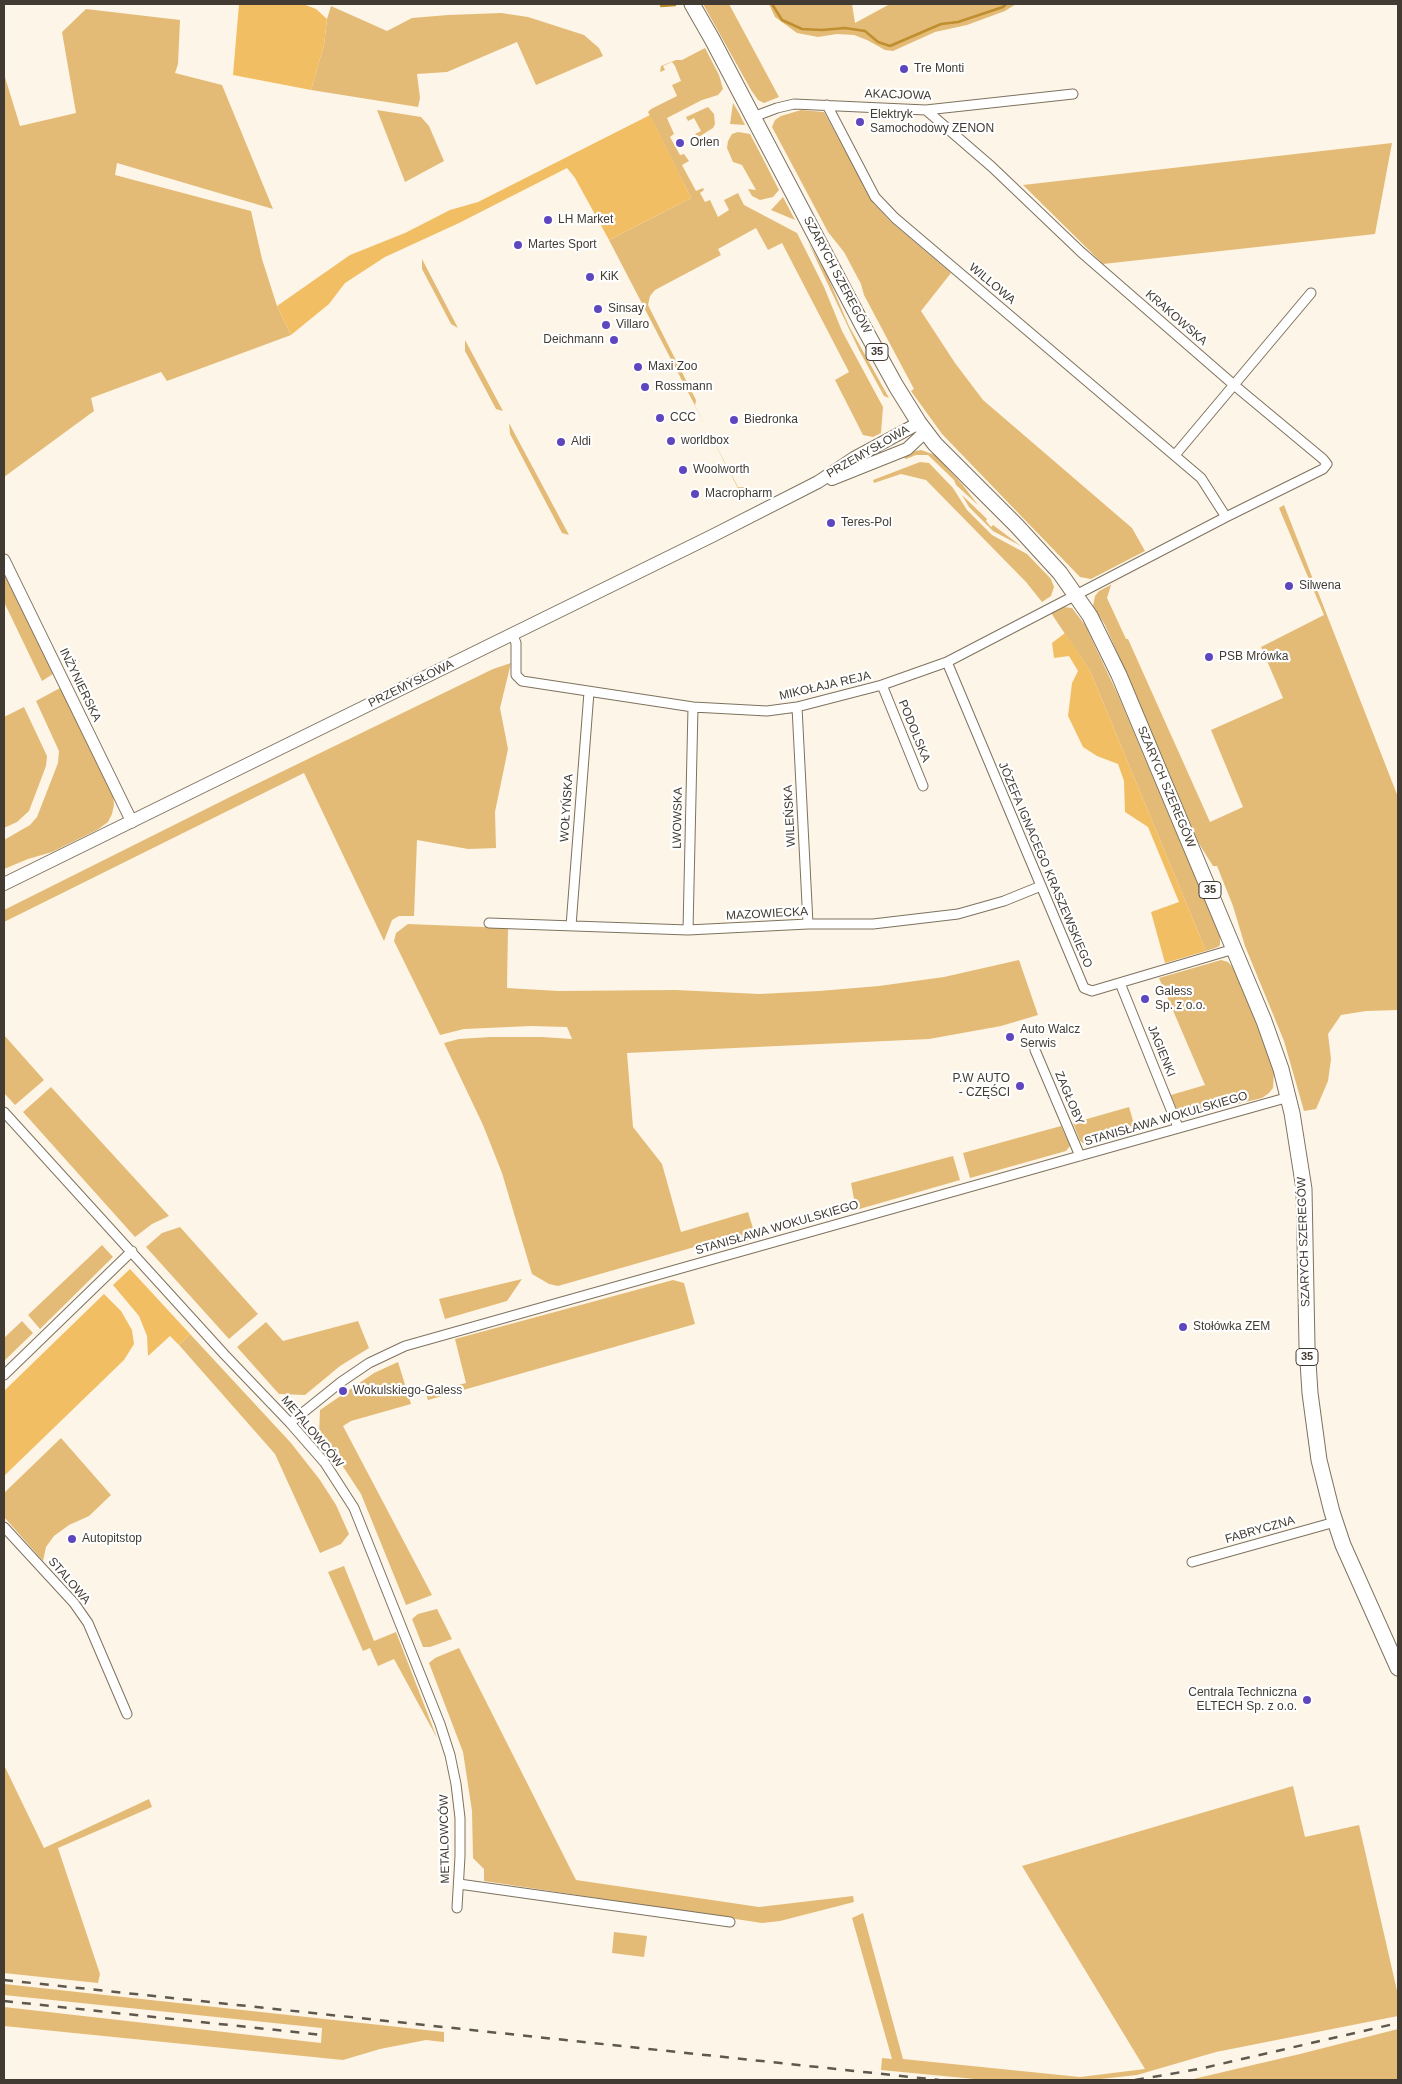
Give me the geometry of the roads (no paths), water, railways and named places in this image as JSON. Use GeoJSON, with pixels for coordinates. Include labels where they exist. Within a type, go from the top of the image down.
{"type":"FeatureCollection","features":[{"type":"Feature","properties":{"kind":"main road","name":"SZARYCH SZEREGÓW"},"geometry":{"type":"LineString","coordinates":[[692,4],[869,336],[922,428],[972,484],[1052,563],[1076,595],[1102,637],[1120,675],[1264,1021],[1289,1097],[1298,1142],[1304,1189],[1307,1346],[1310,1393],[1319,1460],[1335,1522],[1398,1668]]}},
{"type":"Feature","properties":{"kind":"main road","name":"PRZEMYSŁOWA"},"geometry":{"type":"LineString","coordinates":[[4,884],[818,482],[860,455],[922,428]]}},
{"type":"Feature","properties":{"kind":"street","name":"AKACJOWA"},"geometry":{"type":"LineString","coordinates":[[753,117],[776,108],[794,104],[926,110],[1074,94]]}},
{"type":"Feature","properties":{"kind":"street","name":"WILLOWA"},"geometry":{"type":"LineString","coordinates":[[827,105],[875,197],[895,218],[1202,478],[1226,518]]}},
{"type":"Feature","properties":{"kind":"street","name":"KRAKOWSKA"},"geometry":{"type":"LineString","coordinates":[[926,110],[992,167],[1082,252],[1234,385],[1324,458],[1327,464],[1323,470],[1076,595]]}},
{"type":"Feature","properties":{"kind":"street"},"geometry":{"type":"LineString","coordinates":[[1176,455],[1311,293]]}},
{"type":"Feature","properties":{"kind":"street","name":"INŻYNIERSKA"},"geometry":{"type":"LineString","coordinates":[[4,560],[132,822]]}},
{"type":"Feature","properties":{"kind":"street","name":"MIKOŁAJA REJA"},"geometry":{"type":"LineString","coordinates":[[512,634],[516,643],[516,675],[522,681],[693,707],[767,711],[797,707],[882,685],[947,662],[1076,595]]}},
{"type":"Feature","properties":{"kind":"street","name":"JÓZEFA IGNACEGO KRASZEWSKIEGO"},"geometry":{"type":"LineString","coordinates":[[947,662],[1084,988],[1092,991],[1234,949]]}},
{"type":"Feature","properties":{"kind":"street","name":"PODOLSKA"},"geometry":{"type":"LineString","coordinates":[[882,685],[923,786]]}},
{"type":"Feature","properties":{"kind":"street","name":"WOŁYŃSKA"},"geometry":{"type":"LineString","coordinates":[[571,926],[589,692]]}},
{"type":"Feature","properties":{"kind":"street","name":"LWOWSKA"},"geometry":{"type":"LineString","coordinates":[[688,930],[693,707]]}},
{"type":"Feature","properties":{"kind":"street","name":"WILEŃSKA"},"geometry":{"type":"LineString","coordinates":[[797,707],[808,924]]}},
{"type":"Feature","properties":{"kind":"street","name":"MAZOWIECKA"},"geometry":{"type":"LineString","coordinates":[[489,922],[688,930],[808,924],[873,924],[958,914],[1004,901],[1041,886]]}},
{"type":"Feature","properties":{"kind":"street","name":"JAGIENKI"},"geometry":{"type":"LineString","coordinates":[[1120,983],[1178,1127]]}},
{"type":"Feature","properties":{"kind":"street","name":"ZAGŁOBY"},"geometry":{"type":"LineString","coordinates":[[1035,1050],[1080,1156]]}},
{"type":"Feature","properties":{"kind":"street","name":"STANISŁAWA WOKULSKIEGO"},"geometry":{"type":"LineString","coordinates":[[290,1423],[369,1363],[405,1346],[1289,1097]]}},
{"type":"Feature","properties":{"kind":"street","name":"METALOWCÓW"},"geometry":{"type":"LineString","coordinates":[[4,1112],[227,1357],[290,1423],[325,1463],[354,1508],[440,1724],[456,1784],[460,1818],[457,1908]]}},
{"type":"Feature","properties":{"kind":"street"},"geometry":{"type":"LineString","coordinates":[[4,1375],[132,1251]]}},
{"type":"Feature","properties":{"kind":"street","name":"FABRYCZNA"},"geometry":{"type":"LineString","coordinates":[[1192,1562],[1335,1522]]}},
{"type":"Feature","properties":{"kind":"street","name":"STALOWA"},"geometry":{"type":"LineString","coordinates":[[4,1527],[74,1603],[88,1623],[127,1714]]}},
{"type":"Feature","properties":{"kind":"street"},"geometry":{"type":"LineString","coordinates":[[459,1884],[730,1922]]}},
{"type":"Feature","properties":{"kind":"waterway"},"geometry":{"type":"LineString","coordinates":[[772,4],[782,20],[802,29],[845,28],[865,31],[878,42],[890,46],[941,24],[958,22],[1003,7],[1006,4]]}},
{"type":"Feature","properties":{"kind":"waterway"},"geometry":{"type":"LineString","coordinates":[[661,6],[675,5]]}},
{"type":"Feature","properties":{"kind":"railway"},"geometry":{"type":"LineString","coordinates":[[4,1980],[939,2080]]}},
{"type":"Feature","properties":{"kind":"railway"},"geometry":{"type":"LineString","coordinates":[[4,2001],[323,2035]]}},
{"type":"Feature","properties":{"kind":"railway"},"geometry":{"type":"LineString","coordinates":[[1135,2080],[1199,2069],[1398,2023]]}},
{"type":"Feature","properties":{"kind":"place","name":"Tre Monti"},"geometry":{"type":"Point","coordinates":[904,69]}},
{"type":"Feature","properties":{"kind":"place","name":"Elektryk Samochodowy ZENON"},"geometry":{"type":"Point","coordinates":[860,122]}},
{"type":"Feature","properties":{"kind":"place","name":"Orlen"},"geometry":{"type":"Point","coordinates":[680,143]}},
{"type":"Feature","properties":{"kind":"place","name":"LH Market"},"geometry":{"type":"Point","coordinates":[548,220]}},
{"type":"Feature","properties":{"kind":"place","name":"Martes Sport"},"geometry":{"type":"Point","coordinates":[518,245]}},
{"type":"Feature","properties":{"kind":"place","name":"KiK"},"geometry":{"type":"Point","coordinates":[590,277]}},
{"type":"Feature","properties":{"kind":"place","name":"Sinsay"},"geometry":{"type":"Point","coordinates":[598,309]}},
{"type":"Feature","properties":{"kind":"place","name":"Villaro"},"geometry":{"type":"Point","coordinates":[606,325]}},
{"type":"Feature","properties":{"kind":"place","name":"Deichmann"},"geometry":{"type":"Point","coordinates":[614,340]}},
{"type":"Feature","properties":{"kind":"place","name":"Maxi Zoo"},"geometry":{"type":"Point","coordinates":[638,367]}},
{"type":"Feature","properties":{"kind":"place","name":"Rossmann"},"geometry":{"type":"Point","coordinates":[645,387]}},
{"type":"Feature","properties":{"kind":"place","name":"CCC"},"geometry":{"type":"Point","coordinates":[660,418]}},
{"type":"Feature","properties":{"kind":"place","name":"Biedronka"},"geometry":{"type":"Point","coordinates":[734,420]}},
{"type":"Feature","properties":{"kind":"place","name":"worldbox"},"geometry":{"type":"Point","coordinates":[671,441]}},
{"type":"Feature","properties":{"kind":"place","name":"Aldi"},"geometry":{"type":"Point","coordinates":[561,442]}},
{"type":"Feature","properties":{"kind":"place","name":"Woolworth"},"geometry":{"type":"Point","coordinates":[683,470]}},
{"type":"Feature","properties":{"kind":"place","name":"Macropharm"},"geometry":{"type":"Point","coordinates":[695,494]}},
{"type":"Feature","properties":{"kind":"place","name":"Teres-Pol"},"geometry":{"type":"Point","coordinates":[831,523]}},
{"type":"Feature","properties":{"kind":"place","name":"Silwena"},"geometry":{"type":"Point","coordinates":[1289,586]}},
{"type":"Feature","properties":{"kind":"place","name":"PSB Mrówka"},"geometry":{"type":"Point","coordinates":[1209,657]}},
{"type":"Feature","properties":{"kind":"place","name":"Galess Sp. z o.o."},"geometry":{"type":"Point","coordinates":[1145,999]}},
{"type":"Feature","properties":{"kind":"place","name":"Auto Walcz Serwis"},"geometry":{"type":"Point","coordinates":[1010,1037]}},
{"type":"Feature","properties":{"kind":"place","name":"P.W AUTO - CZĘŚCI"},"geometry":{"type":"Point","coordinates":[1020,1086]}},
{"type":"Feature","properties":{"kind":"place","name":"Stołówka ZEM"},"geometry":{"type":"Point","coordinates":[1183,1327]}},
{"type":"Feature","properties":{"kind":"place","name":"Wokulskiego-Galess"},"geometry":{"type":"Point","coordinates":[343,1391]}},
{"type":"Feature","properties":{"kind":"place","name":"Autopitstop"},"geometry":{"type":"Point","coordinates":[72,1539]}},
{"type":"Feature","properties":{"kind":"place","name":"Centrala Techniczna ELTECH Sp. z o.o."},"geometry":{"type":"Point","coordinates":[1307,1700]}}]}
